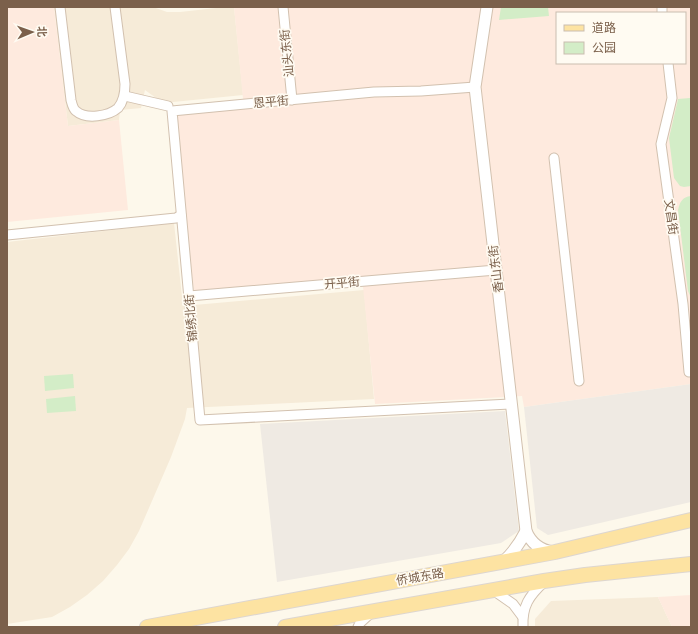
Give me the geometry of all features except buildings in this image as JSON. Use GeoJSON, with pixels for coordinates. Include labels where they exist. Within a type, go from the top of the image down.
{"type":"FeatureCollection","features":[{"type":"Feature","properties":{"kind":"main road","name":"侨城东路"},"geometry":{"type":"LineString","coordinates":[[147,627],[556,552],[691,520]]}},
{"type":"Feature","properties":{"kind":"main road"},"geometry":{"type":"LineString","coordinates":[[285,627],[330,624],[372,612],[585,575],[690,564]]}},
{"type":"Feature","properties":{"kind":"street"},"geometry":{"type":"LineString","coordinates":[[60,7],[71,100],[75,110],[81,115],[87,116],[108,114],[118,107],[125,96],[126,84],[115,7]]}},
{"type":"Feature","properties":{"kind":"street","name":"汕头东街"},"geometry":{"type":"LineString","coordinates":[[283,7],[292,100]]}},
{"type":"Feature","properties":{"kind":"street","name":"香山东街"},"geometry":{"type":"LineString","coordinates":[[487,7],[475,87],[526,531]]}},
{"type":"Feature","properties":{"kind":"street","name":"文昌街"},"geometry":{"type":"LineString","coordinates":[[668,64],[672,98],[661,144],[683,304],[689,372]]}},
{"type":"Feature","properties":{"kind":"street","name":"恩平街"},"geometry":{"type":"LineString","coordinates":[[125,96],[170,109],[374,92],[421,91],[475,87]]}},
{"type":"Feature","properties":{"kind":"street"},"geometry":{"type":"LineString","coordinates":[[162,98],[170,109],[181,215]]}},
{"type":"Feature","properties":{"kind":"street"},"geometry":{"type":"LineString","coordinates":[[554,158],[579,381]]}},
{"type":"Feature","properties":{"kind":"street"},"geometry":{"type":"LineString","coordinates":[[7,230],[174,213],[181,215]]}},
{"type":"Feature","properties":{"kind":"street"},"geometry":{"type":"LineString","coordinates":[[7,236],[176,218],[181,215]]}},
{"type":"Feature","properties":{"kind":"street","name":"锦绣北街"},"geometry":{"type":"LineString","coordinates":[[181,215],[200,420],[511,404]]}},
{"type":"Feature","properties":{"kind":"street","name":"开平街"},"geometry":{"type":"LineString","coordinates":[[189,296],[496,270]]}},
{"type":"Feature","properties":{"kind":"street"},"geometry":{"type":"LineString","coordinates":[[526,531],[529,538],[536,545],[548,551],[556,552]]}},
{"type":"Feature","properties":{"kind":"street"},"geometry":{"type":"LineString","coordinates":[[502,562],[514,551],[526,531]]}},
{"type":"Feature","properties":{"kind":"street"},"geometry":{"type":"LineString","coordinates":[[522,627],[522,616],[528,601],[533,592],[544,582]]}},
{"type":"Feature","properties":{"kind":"street"},"geometry":{"type":"LineString","coordinates":[[493,590],[513,604],[522,616]]}},
{"type":"Feature","properties":{"kind":"street"},"geometry":{"type":"LineString","coordinates":[[358,627],[360,623],[372,612]]}},
{"type":"Feature","properties":{"kind":"shaded area"},"geometry":{"type":"Polygon","coordinates":[[[7,7],[54,7],[68,126],[119,120],[128,210],[7,222],[7,7]]]}},
{"type":"Feature","properties":{"kind":"shaded area"},"geometry":{"type":"Polygon","coordinates":[[[54,7],[153,7],[167,12],[180,12],[234,7],[243,95],[163,103],[145,90],[141,108],[120,110],[119,120],[68,126],[54,7]]]}},
{"type":"Feature","properties":{"kind":"shaded area"},"geometry":{"type":"Polygon","coordinates":[[[234,7],[691,7],[691,384],[524,407],[522,396],[375,404],[362,277],[194,292],[174,115],[244,109],[234,7]]]}},
{"type":"Feature","properties":{"kind":"shaded area"},"geometry":{"type":"Polygon","coordinates":[[[174,223],[183,306],[364,290],[374,399],[187,408],[185,419],[171,457],[139,531],[129,549],[117,565],[103,581],[87,595],[52,617],[7,624],[7,242],[174,223]]]}},
{"type":"Feature","properties":{"kind":"shaded area"},"geometry":{"type":"Polygon","coordinates":[[[691,384],[691,502],[548,535],[537,528],[524,407],[691,384]]]}},
{"type":"Feature","properties":{"kind":"shaded area"},"geometry":{"type":"Polygon","coordinates":[[[505,411],[519,531],[501,543],[277,582],[260,424],[505,411]]]}},
{"type":"Feature","properties":{"kind":"shaded area"},"geometry":{"type":"Polygon","coordinates":[[[691,595],[691,627],[672,627],[658,597],[691,595]]]}},
{"type":"Feature","properties":{"kind":"shaded area"},"geometry":{"type":"Polygon","coordinates":[[[658,597],[672,627],[535,627],[535,619],[551,601],[658,597]]]}},
{"type":"Feature","properties":{"kind":"green space"},"geometry":{"type":"Polygon","coordinates":[[[501,7],[548,7],[549,16],[499,20],[501,7]]]}},
{"type":"Feature","properties":{"kind":"green space"},"geometry":{"type":"Polygon","coordinates":[[[690,98],[691,186],[684,187],[680,186],[674,178],[669,138],[678,99],[690,98]]]}},
{"type":"Feature","properties":{"kind":"green space"},"geometry":{"type":"Polygon","coordinates":[[[691,196],[691,298],[688,291],[678,210],[682,200],[685,197],[691,196]]]}},
{"type":"Feature","properties":{"kind":"green space"},"geometry":{"type":"Polygon","coordinates":[[[73,374],[74,388],[45,391],[44,376],[73,374]]]}},
{"type":"Feature","properties":{"kind":"green space"},"geometry":{"type":"Polygon","coordinates":[[[75,396],[76,411],[47,413],[46,399],[75,396]]]}}]}
